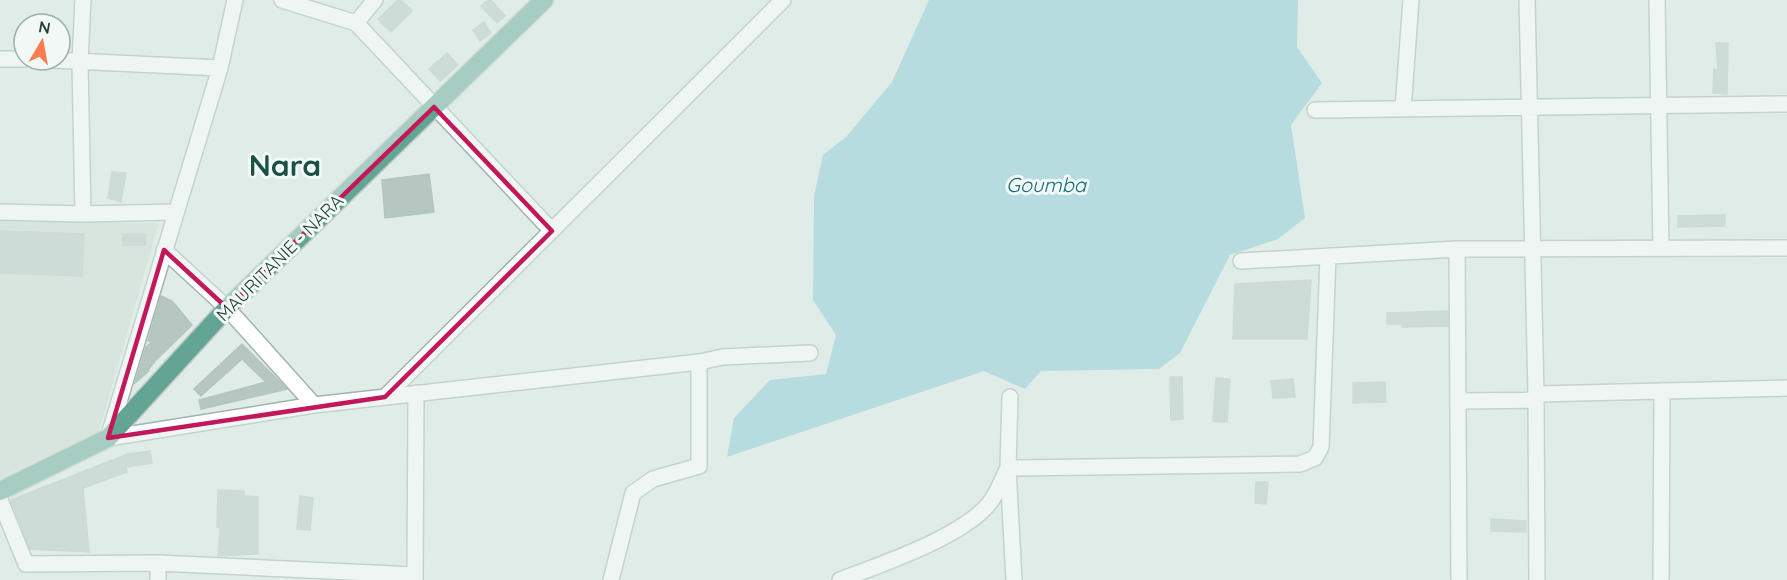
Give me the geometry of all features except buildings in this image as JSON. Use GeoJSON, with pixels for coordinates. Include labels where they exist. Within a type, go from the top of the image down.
{"type":"FeatureCollection","features":[{"type":"Feature","properties":{"kind":"main road","name":"MAURITANIE - NARA"},"geometry":{"type":"LineString","coordinates":[[0,491],[108,438],[226,308],[544,0]]}},
{"type":"Feature","properties":{"kind":"street"},"geometry":{"type":"LineString","coordinates":[[83,0],[80,60],[83,214]]}},
{"type":"Feature","properties":{"kind":"street"},"geometry":{"type":"LineString","coordinates":[[235,0],[220,68],[108,438],[314,405],[699,362],[723,357],[810,353]]}},
{"type":"Feature","properties":{"kind":"street"},"geometry":{"type":"LineString","coordinates":[[282,0],[356,23],[552,231]]}},
{"type":"Feature","properties":{"kind":"street"},"geometry":{"type":"LineString","coordinates":[[356,23],[375,0]]}},
{"type":"Feature","properties":{"kind":"street"},"geometry":{"type":"LineString","coordinates":[[385,397],[783,0]]}},
{"type":"Feature","properties":{"kind":"street"},"geometry":{"type":"LineString","coordinates":[[1403,109],[1411,0]]}},
{"type":"Feature","properties":{"kind":"street"},"geometry":{"type":"LineString","coordinates":[[1527,0],[1531,107],[1537,580]]}},
{"type":"Feature","properties":{"kind":"street"},"geometry":{"type":"LineString","coordinates":[[1657,0],[1661,248]]}},
{"type":"Feature","properties":{"kind":"street"},"geometry":{"type":"LineString","coordinates":[[72,60],[220,68]]}},
{"type":"Feature","properties":{"kind":"street"},"geometry":{"type":"LineString","coordinates":[[1315,110],[1787,104]]}},
{"type":"Feature","properties":{"kind":"street"},"geometry":{"type":"LineString","coordinates":[[0,212],[83,214],[175,212]]}},
{"type":"Feature","properties":{"kind":"street"},"geometry":{"type":"LineString","coordinates":[[1241,261],[1457,249],[1787,248]]}},
{"type":"Feature","properties":{"kind":"street"},"geometry":{"type":"LineString","coordinates":[[1457,249],[1460,580]]}},
{"type":"Feature","properties":{"kind":"street"},"geometry":{"type":"LineString","coordinates":[[164,250],[226,308],[314,405]]}},
{"type":"Feature","properties":{"kind":"street"},"geometry":{"type":"LineString","coordinates":[[1008,468],[1300,464],[1315,458],[1321,447],[1328,256]]}},
{"type":"Feature","properties":{"kind":"street"},"geometry":{"type":"LineString","coordinates":[[612,580],[633,493],[653,479],[699,466],[699,362]]}},
{"type":"Feature","properties":{"kind":"street"},"geometry":{"type":"LineString","coordinates":[[1459,401],[1662,391],[1787,388]]}},
{"type":"Feature","properties":{"kind":"street"},"geometry":{"type":"LineString","coordinates":[[1661,580],[1662,391]]}},
{"type":"Feature","properties":{"kind":"street"},"geometry":{"type":"LineString","coordinates":[[0,500],[26,564],[158,563],[415,577],[416,393]]}},
{"type":"Feature","properties":{"kind":"street"},"geometry":{"type":"LineString","coordinates":[[1010,397],[1008,468],[1014,580]]}},
{"type":"Feature","properties":{"kind":"street"},"geometry":{"type":"LineString","coordinates":[[840,580],[886,563],[957,530],[989,504],[1008,468]]}},
{"type":"Feature","properties":{"kind":"street"},"geometry":{"type":"LineString","coordinates":[[158,563],[158,580]]}},
{"type":"Feature","properties":{"kind":"highlighted area"},"geometry":{"type":"Polygon","coordinates":[[[434,107],[552,231],[385,397],[108,438],[164,250],[227,308],[434,107]]]}},
{"type":"Feature","properties":{"kind":"shaded area"},"geometry":{"type":"Polygon","coordinates":[[[0,221],[159,223],[99,431],[0,478],[0,221]]]}},
{"type":"Feature","properties":{"kind":"water","name":"Goumba"},"geometry":{"type":"Polygon","coordinates":[[[929,0],[1298,0],[1297,47],[1322,83],[1291,125],[1305,218],[1278,239],[1230,255],[1180,353],[1159,369],[1041,371],[1025,389],[984,371],[727,457],[734,418],[770,380],[826,374],[836,335],[813,300],[814,196],[823,155],[846,137],[892,82],[929,0]]]}},
{"type":"Feature","properties":{"kind":"district","name":"Nara"},"geometry":{"type":"Point","coordinates":[285,166]}}]}
